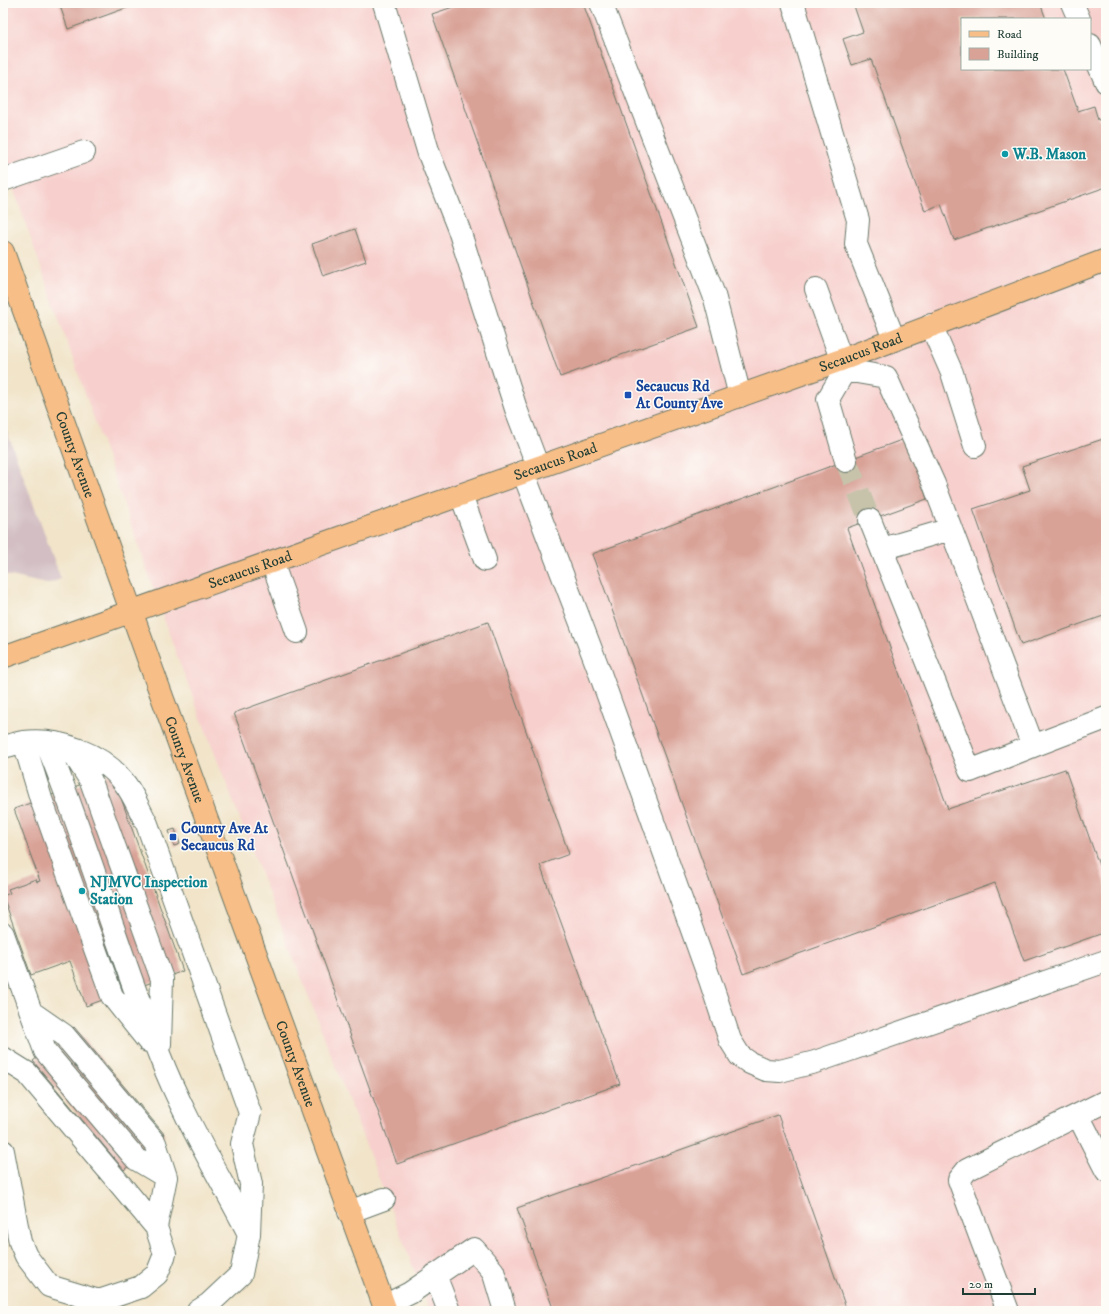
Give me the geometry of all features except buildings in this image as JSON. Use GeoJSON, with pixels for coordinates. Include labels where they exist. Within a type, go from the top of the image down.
{"type":"FeatureCollection","features":[{"type":"Feature","properties":{"kind":"main road","name":"County Avenue"},"geometry":{"type":"LineString","coordinates":[[3,252],[385,1308]]}},
{"type":"Feature","properties":{"kind":"main road","name":"Secaucus Road"},"geometry":{"type":"LineString","coordinates":[[3,657],[740,396],[843,365],[894,339],[1106,260]]}},
{"type":"Feature","properties":{"kind":"lane"},"geometry":{"type":"LineString","coordinates":[[384,3],[429,154],[459,230],[516,409],[531,470],[597,665],[710,980],[730,1040],[740,1056],[750,1063],[766,1070],[780,1071],[815,1062],[1106,961]]}},
{"type":"Feature","properties":{"kind":"lane"},"geometry":{"type":"LineString","coordinates":[[601,3],[714,295],[740,396]]}},
{"type":"Feature","properties":{"kind":"lane"},"geometry":{"type":"LineString","coordinates":[[793,3],[858,220],[856,244],[894,339]]}},
{"type":"Feature","properties":{"kind":"lane"},"geometry":{"type":"LineString","coordinates":[[1072,3],[1079,18]]}},
{"type":"Feature","properties":{"kind":"lane"},"geometry":{"type":"LineString","coordinates":[[1091,47],[1106,82]]}},
{"type":"Feature","properties":{"kind":"lane"},"geometry":{"type":"LineString","coordinates":[[3,180],[84,152]]}},
{"type":"Feature","properties":{"kind":"lane"},"geometry":{"type":"LineString","coordinates":[[816,289],[843,365],[828,399],[846,461]]}},
{"type":"Feature","properties":{"kind":"lane"},"geometry":{"type":"LineString","coordinates":[[931,325],[952,372],[975,446]]}},
{"type":"Feature","properties":{"kind":"lane"},"geometry":{"type":"LineString","coordinates":[[843,365],[886,377],[934,484],[1032,746]]}},
{"type":"Feature","properties":{"kind":"lane"},"geometry":{"type":"LineString","coordinates":[[461,495],[485,560]]}},
{"type":"Feature","properties":{"kind":"lane"},"geometry":{"type":"LineString","coordinates":[[870,520],[970,771],[1106,718]]}},
{"type":"Feature","properties":{"kind":"lane"},"geometry":{"type":"LineString","coordinates":[[882,549],[952,530]]}},
{"type":"Feature","properties":{"kind":"lane"},"geometry":{"type":"LineString","coordinates":[[272,562],[297,632]]}},
{"type":"Feature","properties":{"kind":"lane"},"geometry":{"type":"LineString","coordinates":[[24,742],[41,799],[112,996],[159,1055]]}},
{"type":"Feature","properties":{"kind":"lane"},"geometry":{"type":"LineString","coordinates":[[3,747],[24,742],[46,742],[69,747],[102,760],[124,782],[147,824],[250,1113],[242,1144],[251,1184],[248,1234],[241,1274],[209,1304],[198,1311]]}},
{"type":"Feature","properties":{"kind":"lane"},"geometry":{"type":"LineString","coordinates":[[46,742],[66,790],[159,1055],[188,1117],[248,1234]]}},
{"type":"Feature","properties":{"kind":"lane"},"geometry":{"type":"LineString","coordinates":[[69,747],[91,781],[162,979],[159,1055]]}},
{"type":"Feature","properties":{"kind":"lane"},"geometry":{"type":"LineString","coordinates":[[3,934],[31,1012],[64,1035],[155,1143],[166,1178],[156,1227]]}},
{"type":"Feature","properties":{"kind":"lane"},"geometry":{"type":"LineString","coordinates":[[3,1058],[27,1073],[156,1227],[164,1254],[157,1274],[141,1287],[99,1301],[49,1286],[26,1256],[20,1242],[3,1151]]}},
{"type":"Feature","properties":{"kind":"lane"},"geometry":{"type":"LineString","coordinates":[[1008,1311],[959,1180],[966,1170],[1106,1101]]}},
{"type":"Feature","properties":{"kind":"lane"},"geometry":{"type":"LineString","coordinates":[[1078,1115],[1106,1170]]}},
{"type":"Feature","properties":{"kind":"lane"},"geometry":{"type":"LineString","coordinates":[[349,1212],[384,1199]]}},
{"type":"Feature","properties":{"kind":"lane"},"geometry":{"type":"LineString","coordinates":[[385,1308],[410,1293],[435,1274],[474,1249],[493,1271],[505,1311]]}},
{"type":"Feature","properties":{"kind":"lane"},"geometry":{"type":"LineString","coordinates":[[435,1274],[449,1311]]}},
{"type":"Feature","properties":{"kind":"shaded area"},"geometry":{"type":"Polygon","coordinates":[[[3,3],[1106,3],[1106,1311],[430,1311],[177,656],[3,159],[3,3]]]}},
{"type":"Feature","properties":{"kind":"shaded area"},"geometry":{"type":"Polygon","coordinates":[[[3,421],[61,579],[47,584],[6,575],[3,576],[3,421]]]}},
{"type":"Feature","properties":{"kind":"tunnel"},"geometry":{"type":"LineString","coordinates":[[846,461],[870,520]]}},
{"type":"Feature","properties":{"kind":"place","name":"W.B. Mason"},"geometry":{"type":"Point","coordinates":[1005,154]}},
{"type":"Feature","properties":{"kind":"place","name":"Secaucus Rd At County Ave"},"geometry":{"type":"Point","coordinates":[628,395]}},
{"type":"Feature","properties":{"kind":"place","name":"County Ave At Secaucus Rd"},"geometry":{"type":"Point","coordinates":[173,837]}},
{"type":"Feature","properties":{"kind":"place","name":"NJMVC Inspection Station"},"geometry":{"type":"Point","coordinates":[82,891]}}]}
